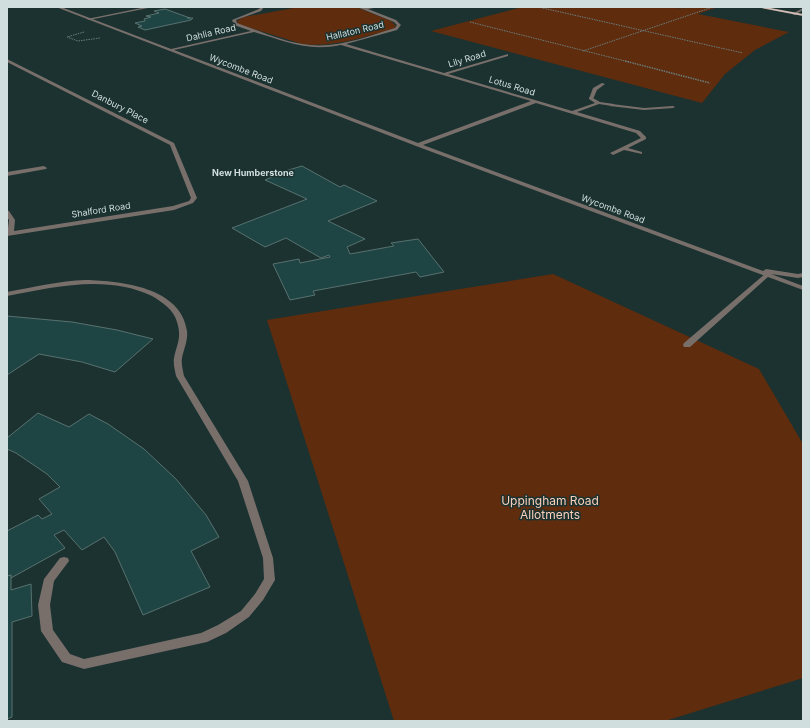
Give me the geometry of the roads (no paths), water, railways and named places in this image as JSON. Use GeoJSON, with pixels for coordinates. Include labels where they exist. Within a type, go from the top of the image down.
{"type":"FeatureCollection","features":[{"type":"Feature","properties":{"kind":"highway"},"geometry":{"type":"LineString","coordinates":[[758,7],[803,15]]}},
{"type":"Feature","properties":{"kind":"street","name":"Wycombe Road"},"geometry":{"type":"LineString","coordinates":[[58,7],[418,145],[803,288]]}},
{"type":"Feature","properties":{"kind":"street"},"geometry":{"type":"LineString","coordinates":[[89,19],[151,7]]}},
{"type":"Feature","properties":{"kind":"street","name":"Hallaton Road"},"geometry":{"type":"LineString","coordinates":[[262,7],[260,10],[234,20],[235,24],[300,45],[327,46],[341,44],[396,29],[399,25],[394,21],[359,7]]}},
{"type":"Feature","properties":{"kind":"street"},"geometry":{"type":"LineString","coordinates":[[364,9],[378,7]]}},
{"type":"Feature","properties":{"kind":"street"},"geometry":{"type":"LineString","coordinates":[[497,7],[506,9]]}},
{"type":"Feature","properties":{"kind":"street"},"geometry":{"type":"LineString","coordinates":[[794,14],[803,9]]}},
{"type":"Feature","properties":{"kind":"street","name":"Dahlia Road"},"geometry":{"type":"LineString","coordinates":[[171,50],[256,31]]}},
{"type":"Feature","properties":{"kind":"street","name":"Lotus Road"},"geometry":{"type":"LineString","coordinates":[[341,44],[638,132],[644,138],[613,153]]}},
{"type":"Feature","properties":{"kind":"street","name":"Lily Road"},"geometry":{"type":"LineString","coordinates":[[445,74],[507,55]]}},
{"type":"Feature","properties":{"kind":"street","name":"Lily Road"},"geometry":{"type":"LineString","coordinates":[[494,59],[504,62]]}},
{"type":"Feature","properties":{"kind":"street","name":"Danbury Place"},"geometry":{"type":"LineString","coordinates":[[7,60],[172,144],[194,198]]}},
{"type":"Feature","properties":{"kind":"street"},"geometry":{"type":"LineString","coordinates":[[603,84],[595,89],[591,98],[599,103],[644,109],[673,107]]}},
{"type":"Feature","properties":{"kind":"street"},"geometry":{"type":"LineString","coordinates":[[418,145],[536,101]]}},
{"type":"Feature","properties":{"kind":"street"},"geometry":{"type":"LineString","coordinates":[[572,112],[599,103]]}},
{"type":"Feature","properties":{"kind":"street"},"geometry":{"type":"LineString","coordinates":[[624,148],[640,153]]}},
{"type":"Feature","properties":{"kind":"street"},"geometry":{"type":"LineString","coordinates":[[7,174],[44,168]]}},
{"type":"Feature","properties":{"kind":"street","name":"Shalford Road"},"geometry":{"type":"LineString","coordinates":[[9,234],[174,208],[191,202],[194,198]]}},
{"type":"Feature","properties":{"kind":"street"},"geometry":{"type":"LineString","coordinates":[[7,212],[12,220],[9,234]]}},
{"type":"Feature","properties":{"kind":"street"},"geometry":{"type":"LineString","coordinates":[[750,268],[798,276],[803,275]]}},
{"type":"Feature","properties":{"kind":"street"},"geometry":{"type":"LineString","coordinates":[[687,345],[767,275]]}},
{"type":"Feature","properties":{"kind":"street"},"geometry":{"type":"LineString","coordinates":[[7,294],[54,285],[98,283],[142,289],[157,296],[170,306],[180,319],[183,331],[183,343],[178,360],[180,376],[243,481],[268,558],[270,580],[259,597],[244,614],[222,629],[203,638],[84,664],[66,658],[47,631],[44,605],[49,579],[64,561]]}},
{"type":"Feature","properties":{"kind":"district","name":"New Humberstone"},"geometry":{"type":"Point","coordinates":[253,173]}},
{"type":"Feature","properties":{"kind":"park label","name":"Uppingham Road Allotments"},"geometry":{"type":"Point","coordinates":[550,508]}}]}
